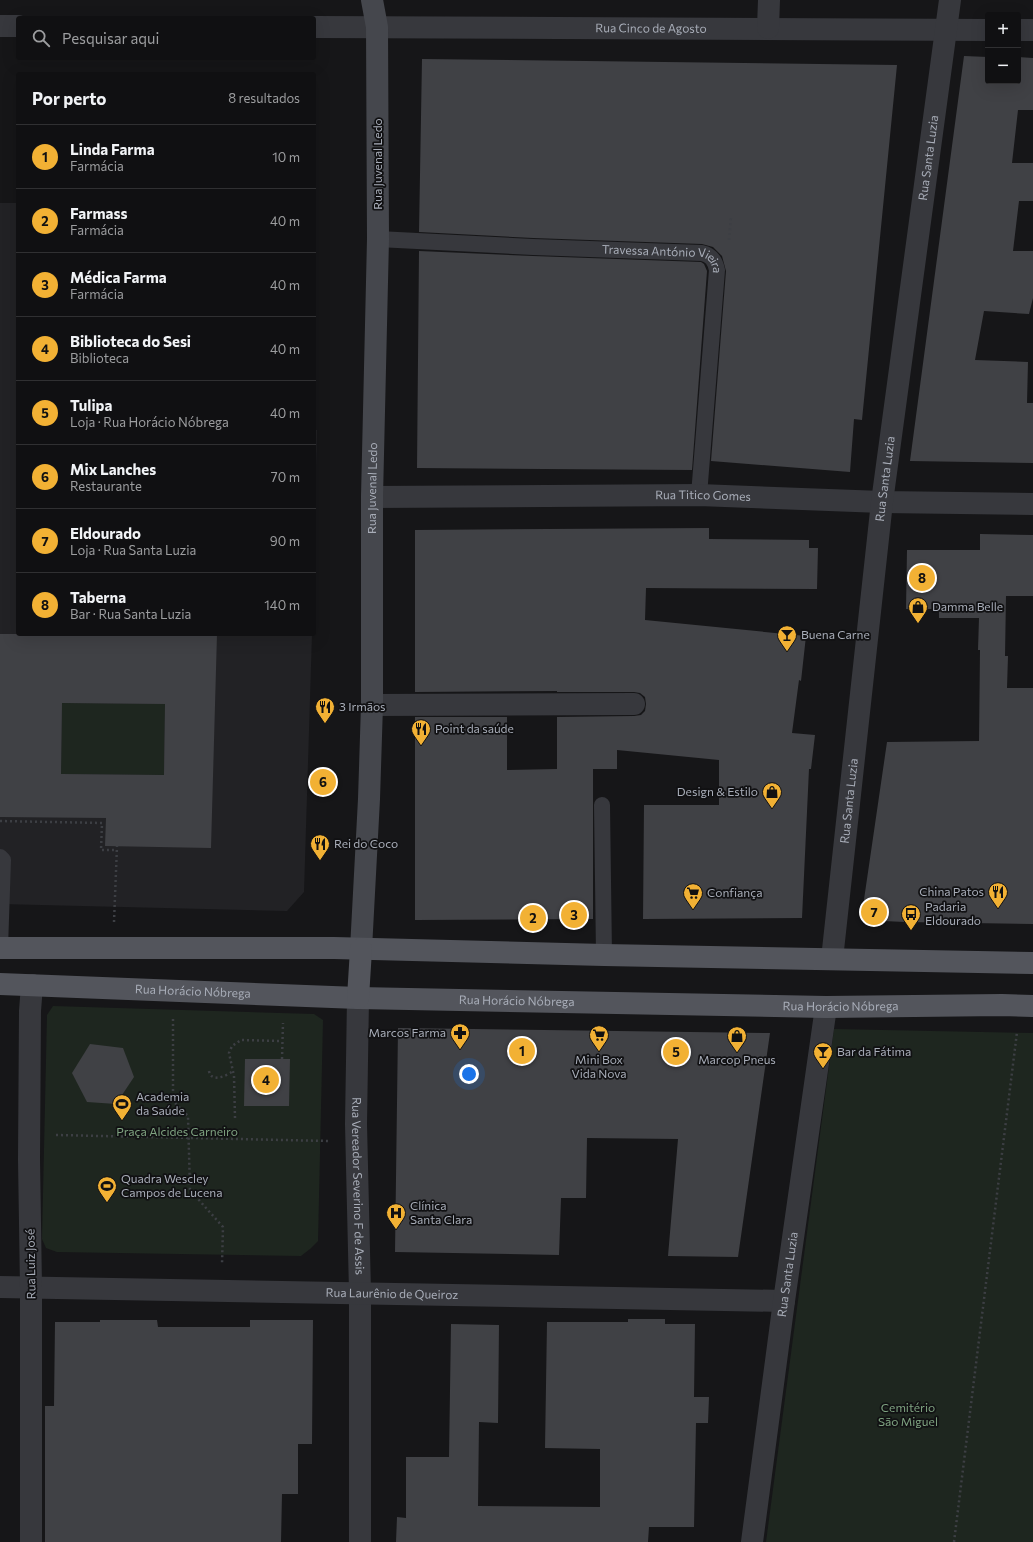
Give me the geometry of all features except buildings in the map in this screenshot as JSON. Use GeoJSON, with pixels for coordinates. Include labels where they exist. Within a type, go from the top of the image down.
{"type":"FeatureCollection","features":[{"type":"Feature","properties":{"kind":"main road","name":"Rua Juvenal Ledo"},"geometry":{"type":"LineString","coordinates":[[371,949],[369,799],[372,705],[372,497],[378,239],[377,27],[372,0]]}},
{"type":"Feature","properties":{"kind":"main road","name":"Rua Juvenal Ledo"},"geometry":{"type":"LineString","coordinates":[[377,27],[386,0]]}},
{"type":"Feature","properties":{"kind":"main road"},"geometry":{"type":"LineString","coordinates":[[0,948],[334,948],[604,956],[1033,963]]}},
{"type":"Feature","properties":{"kind":"main road"},"geometry":{"type":"LineString","coordinates":[[358,998],[371,949]]}},
{"type":"Feature","properties":{"kind":"main road","name":"Rua Horácio Nóbrega"},"geometry":{"type":"LineString","coordinates":[[0,984],[358,998],[826,1007],[1028,1005]]}},
{"type":"Feature","properties":{"kind":"street"},"geometry":{"type":"LineString","coordinates":[[768,28],[769,0]]}},
{"type":"Feature","properties":{"kind":"street","name":"Rua Santa Luzia"},"geometry":{"type":"LineString","coordinates":[[832,959],[882,502],[950,0]]}},
{"type":"Feature","properties":{"kind":"street"},"geometry":{"type":"LineString","coordinates":[[0,26],[16,26]]}},
{"type":"Feature","properties":{"kind":"street","name":"Rua Cinco de Agosto"},"geometry":{"type":"LineString","coordinates":[[316,27],[985,30]]}},
{"type":"Feature","properties":{"kind":"street"},"geometry":{"type":"LineString","coordinates":[[1021,30],[1033,30]]}},
{"type":"Feature","properties":{"kind":"street","name":"Rua Titico Gomes"},"geometry":{"type":"LineString","coordinates":[[372,497],[699,495],[882,502],[1033,504]]}},
{"type":"Feature","properties":{"kind":"street"},"geometry":{"type":"LineString","coordinates":[[372,705],[634,704]]}},
{"type":"Feature","properties":{"kind":"street","name":"Rua Luiz José"},"geometry":{"type":"LineString","coordinates":[[31,1542],[31,1287],[29,1134],[30,1011],[32,985]]}},
{"type":"Feature","properties":{"kind":"street","name":"Rua Vereador Severino F de Assis"},"geometry":{"type":"LineString","coordinates":[[358,998],[357,1142],[360,1292],[360,1542]]}},
{"type":"Feature","properties":{"kind":"street","name":"Rua Santa Luzia"},"geometry":{"type":"LineString","coordinates":[[752,1542],[784,1301],[826,1007]]}},
{"type":"Feature","properties":{"kind":"street","name":"Rua Laurênio de Queiroz"},"geometry":{"type":"LineString","coordinates":[[0,1287],[360,1292],[784,1301]]}},
{"type":"Feature","properties":{"kind":"lane","name":"Travessa António Vieira"},"geometry":{"type":"LineString","coordinates":[[378,239],[534,247],[702,252],[712,258],[716,264],[717,270],[699,495]]}},
{"type":"Feature","properties":{"kind":"lane"},"geometry":{"type":"LineString","coordinates":[[602,805],[604,956]]}},
{"type":"Feature","properties":{"kind":"lane"},"geometry":{"type":"LineString","coordinates":[[0,857],[3,860],[0,948]]}},
{"type":"Feature","properties":{"kind":"path"},"geometry":{"type":"LineString","coordinates":[[0,821],[102,823],[101,850],[117,850]]}},
{"type":"Feature","properties":{"kind":"path"},"geometry":{"type":"LineString","coordinates":[[113,948],[117,846]]}},
{"type":"Feature","properties":{"kind":"path"},"geometry":{"type":"LineString","coordinates":[[174,990],[173,1101],[188,1116],[190,1190],[222,1227],[221,1291]]}},
{"type":"Feature","properties":{"kind":"path"},"geometry":{"type":"LineString","coordinates":[[954,1542],[1017,1033],[1028,1005]]}},
{"type":"Feature","properties":{"kind":"path"},"geometry":{"type":"LineString","coordinates":[[282,1059],[284,1018]]}},
{"type":"Feature","properties":{"kind":"path"},"geometry":{"type":"LineString","coordinates":[[234,1118],[234,1070],[229,1053],[230,1049],[236,1042],[241,1040],[282,1041]]}},
{"type":"Feature","properties":{"kind":"path"},"geometry":{"type":"LineString","coordinates":[[209,1071],[209,1074],[219,1078],[234,1070]]}},
{"type":"Feature","properties":{"kind":"path"},"geometry":{"type":"LineString","coordinates":[[29,1134],[357,1142]]}},
{"type":"Feature","properties":{"kind":"shaded area"},"geometry":{"type":"Polygon","coordinates":[[[0,203],[16,203],[16,636],[312,636],[304,892],[287,911],[0,904],[0,203]]]}},
{"type":"Feature","properties":{"kind":"shaded area"},"geometry":{"type":"Polygon","coordinates":[[[316,430],[317,430],[316,468],[316,430]]]}},
{"type":"Feature","properties":{"kind":"green space"},"geometry":{"type":"Polygon","coordinates":[[[62,703],[165,704],[164,775],[61,774],[62,703]]]}},
{"type":"Feature","properties":{"kind":"green space","name":"Praça Alcides Carneiro"},"geometry":{"type":"Polygon","coordinates":[[[53,1006],[314,1014],[323,1020],[318,1241],[301,1256],[57,1252],[46,1248],[42,1239],[47,1015],[53,1006]]]}},
{"type":"Feature","properties":{"kind":"green space","name":"Cemitério São Miguel"},"geometry":{"type":"Polygon","coordinates":[[[834,1029],[1033,1033],[1033,1542],[766,1542],[834,1029]]]}},
{"type":"Feature","properties":{"kind":"place","name":"Taberna"},"geometry":{"type":"Point","coordinates":[922,578]}},
{"type":"Feature","properties":{"kind":"place","name":"Damma Belle"},"geometry":{"type":"Point","coordinates":[918,624]}},
{"type":"Feature","properties":{"kind":"place","name":"Buena Carne"},"geometry":{"type":"Point","coordinates":[787,652]}},
{"type":"Feature","properties":{"kind":"place","name":"3 Irmãos"},"geometry":{"type":"Point","coordinates":[325,724]}},
{"type":"Feature","properties":{"kind":"place","name":"Point da saúde"},"geometry":{"type":"Point","coordinates":[421,746]}},
{"type":"Feature","properties":{"kind":"place","name":"Mix Lanches"},"geometry":{"type":"Point","coordinates":[323,782]}},
{"type":"Feature","properties":{"kind":"place","name":"Design & Estilo"},"geometry":{"type":"Point","coordinates":[772,809]}},
{"type":"Feature","properties":{"kind":"place","name":"Rei do Coco"},"geometry":{"type":"Point","coordinates":[320,861]}},
{"type":"Feature","properties":{"kind":"place","name":"China Patos"},"geometry":{"type":"Point","coordinates":[998,909]}},
{"type":"Feature","properties":{"kind":"place","name":"Confiança"},"geometry":{"type":"Point","coordinates":[693,910]}},
{"type":"Feature","properties":{"kind":"place","name":"Eldourado"},"geometry":{"type":"Point","coordinates":[874,912]}},
{"type":"Feature","properties":{"kind":"place","name":"Médica Farma"},"geometry":{"type":"Point","coordinates":[574,915]}},
{"type":"Feature","properties":{"kind":"place","name":"Farmass"},"geometry":{"type":"Point","coordinates":[533,918]}},
{"type":"Feature","properties":{"kind":"place","name":"Padaria Eldourado"},"geometry":{"type":"Point","coordinates":[911,931]}},
{"type":"Feature","properties":{"kind":"place","name":"Marcos Farma"},"geometry":{"type":"Point","coordinates":[460,1050]}},
{"type":"Feature","properties":{"kind":"place","name":"Linda Farma"},"geometry":{"type":"Point","coordinates":[522,1051]}},
{"type":"Feature","properties":{"kind":"place","name":"Mini Box Vida Nova"},"geometry":{"type":"Point","coordinates":[599,1052]}},
{"type":"Feature","properties":{"kind":"place","name":"Tulipa"},"geometry":{"type":"Point","coordinates":[676,1052]}},
{"type":"Feature","properties":{"kind":"place","name":"Marcop Pneus"},"geometry":{"type":"Point","coordinates":[737,1053]}},
{"type":"Feature","properties":{"kind":"place","name":"Bar da Fátima"},"geometry":{"type":"Point","coordinates":[823,1069]}},
{"type":"Feature","properties":{"kind":"place","name":"Biblioteca do Sesi"},"geometry":{"type":"Point","coordinates":[266,1080]}},
{"type":"Feature","properties":{"kind":"place","name":"Academia da Saúde"},"geometry":{"type":"Point","coordinates":[122,1121]}},
{"type":"Feature","properties":{"kind":"place","name":"Quadra Wescley Campos de Lucena"},"geometry":{"type":"Point","coordinates":[107,1203]}},
{"type":"Feature","properties":{"kind":"place","name":"Clínica Santa Clara"},"geometry":{"type":"Point","coordinates":[396,1230]}}]}
